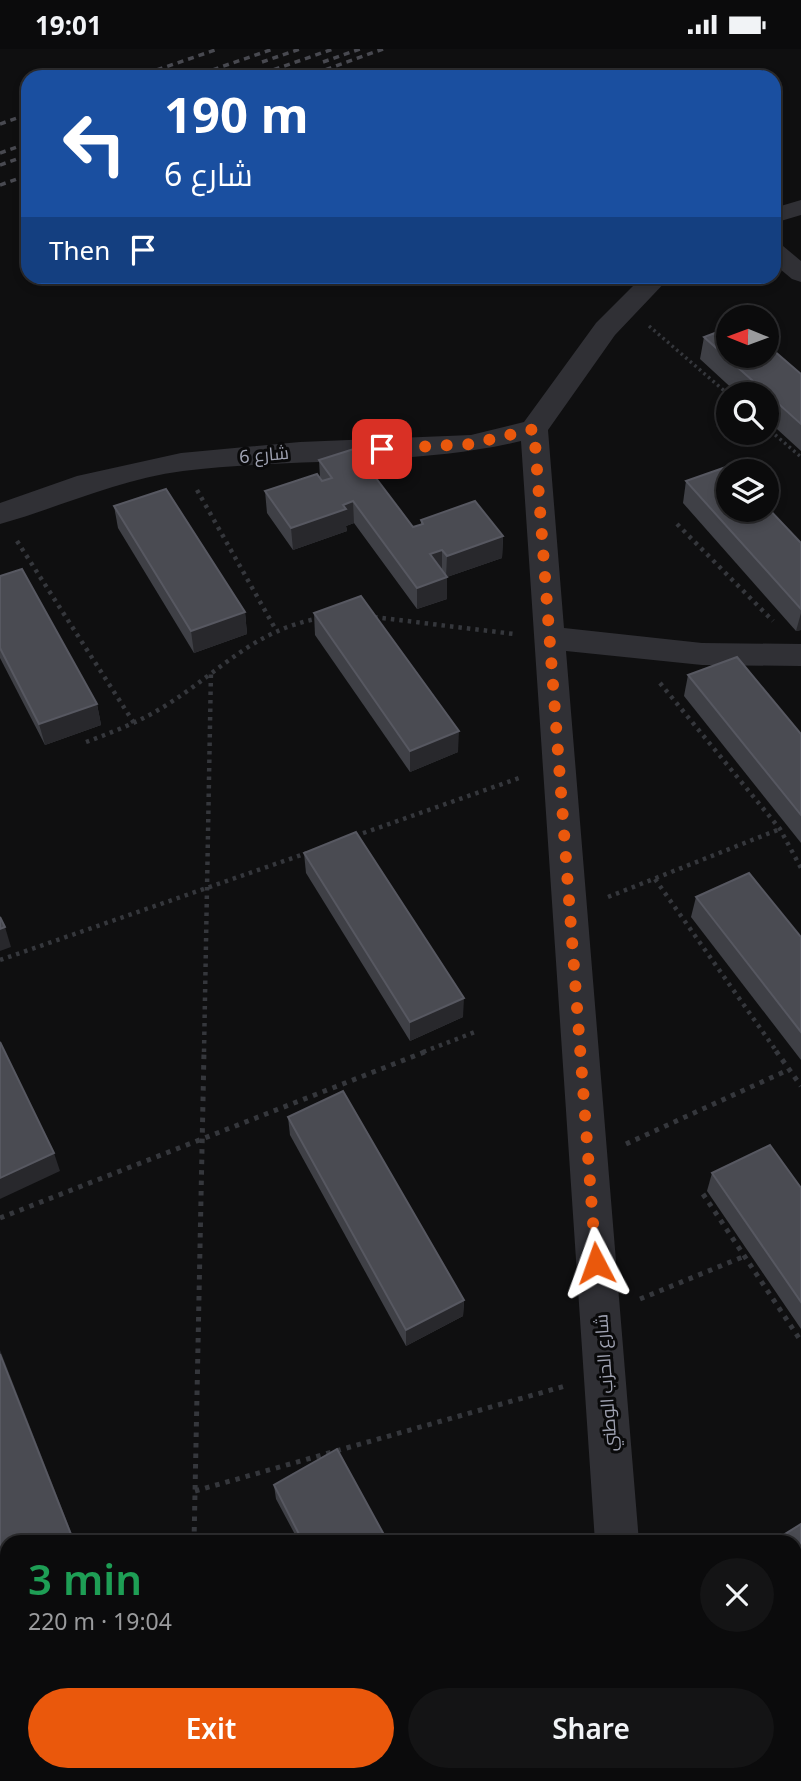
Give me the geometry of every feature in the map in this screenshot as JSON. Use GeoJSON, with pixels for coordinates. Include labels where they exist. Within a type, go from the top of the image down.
{"type":"FeatureCollection","features":[{"type":"Feature","properties":{"kind":"street"},"geometry":{"type":"LineString","coordinates":[[781,214],[801,207]]}},
{"type":"Feature","properties":{"kind":"street"},"geometry":{"type":"LineString","coordinates":[[781,257],[801,274]]}},
{"type":"Feature","properties":{"kind":"street"},"geometry":{"type":"LineString","coordinates":[[534,429],[558,401],[601,332],[649,284]]}},
{"type":"Feature","properties":{"kind":"street","name":"شارع 6"},"geometry":{"type":"LineString","coordinates":[[7,526],[87,483],[181,463],[300,451],[471,444],[534,429]]}},
{"type":"Feature","properties":{"kind":"street","name":"شارع الحزب الوطني"},"geometry":{"type":"LineString","coordinates":[[534,429],[616,1535]]}},
{"type":"Feature","properties":{"kind":"street"},"geometry":{"type":"LineString","coordinates":[[550,638],[702,654],[801,655]]}},
{"type":"Feature","properties":{"kind":"path"},"geometry":{"type":"LineString","coordinates":[[625,306],[716,384]]}},
{"type":"Feature","properties":{"kind":"path"},"geometry":{"type":"LineString","coordinates":[[779,439],[801,457]]}},
{"type":"Feature","properties":{"kind":"path"},"geometry":{"type":"LineString","coordinates":[[181,463],[276,630]]}},
{"type":"Feature","properties":{"kind":"path"},"geometry":{"type":"LineString","coordinates":[[677,524],[782,630]]}},
{"type":"Feature","properties":{"kind":"path"},"geometry":{"type":"LineString","coordinates":[[7,526],[134,723]]}},
{"type":"Feature","properties":{"kind":"path"},"geometry":{"type":"LineString","coordinates":[[370,617],[550,638]]}},
{"type":"Feature","properties":{"kind":"path"},"geometry":{"type":"LineString","coordinates":[[86,743],[134,723],[176,699],[240,647],[276,630],[329,618]]}},
{"type":"Feature","properties":{"kind":"path"},"geometry":{"type":"LineString","coordinates":[[631,647],[780,829],[801,867]]}},
{"type":"Feature","properties":{"kind":"path"},"geometry":{"type":"LineString","coordinates":[[194,1535],[211,670]]}},
{"type":"Feature","properties":{"kind":"path"},"geometry":{"type":"LineString","coordinates":[[350,837],[559,764]]}},
{"type":"Feature","properties":{"kind":"path"},"geometry":{"type":"LineString","coordinates":[[570,912],[780,829]]}},
{"type":"Feature","properties":{"kind":"path"},"geometry":{"type":"LineString","coordinates":[[0,960],[311,851]]}},
{"type":"Feature","properties":{"kind":"path"},"geometry":{"type":"LineString","coordinates":[[656,879],[801,1086]]}},
{"type":"Feature","properties":{"kind":"path"},"geometry":{"type":"LineString","coordinates":[[0,1218],[475,1032]]}},
{"type":"Feature","properties":{"kind":"path"},"geometry":{"type":"LineString","coordinates":[[589,1161],[788,1070]]}},
{"type":"Feature","properties":{"kind":"path"},"geometry":{"type":"LineString","coordinates":[[703,1194],[801,1341]]}},
{"type":"Feature","properties":{"kind":"path"},"geometry":{"type":"LineString","coordinates":[[600,1315],[745,1256]]}},
{"type":"Feature","properties":{"kind":"path"},"geometry":{"type":"LineString","coordinates":[[195,1491],[605,1375]]}},
{"type":"Feature","properties":{"kind":"path"},"geometry":{"type":"LineString","coordinates":[[783,1535],[790,1532]]}},
{"type":"Feature","properties":{"kind":"building"},"geometry":{"type":"Polygon","coordinates":[[[716,332],[716,348],[704,337],[716,332]]]}},
{"type":"Feature","properties":{"kind":"building"},"geometry":{"type":"Polygon","coordinates":[[[779,355],[801,374],[801,424],[779,404],[779,382],[754,382],[739,368],[779,368],[779,355]]]}},
{"type":"Feature","properties":{"kind":"building"},"geometry":{"type":"Polygon","coordinates":[[[354,449],[413,527],[423,524],[421,520],[475,501],[503,536],[447,556],[442,550],[430,554],[447,577],[417,588],[353,501],[343,505],[346,509],[291,528],[265,491],[317,474],[322,481],[332,478],[319,460],[354,449]]]}},
{"type":"Feature","properties":{"kind":"building"},"geometry":{"type":"Polygon","coordinates":[[[716,471],[716,514],[686,481],[716,471]]]}},
{"type":"Feature","properties":{"kind":"building"},"geometry":{"type":"Polygon","coordinates":[[[166,489],[245,612],[191,631],[114,506],[166,489]]]}},
{"type":"Feature","properties":{"kind":"building"},"geometry":{"type":"Polygon","coordinates":[[[779,520],[801,543],[801,609],[723,522],[779,522],[779,520]]]}},
{"type":"Feature","properties":{"kind":"building"},"geometry":{"type":"Polygon","coordinates":[[[22,569],[97,704],[39,724],[0,648],[0,576],[22,569]]]}},
{"type":"Feature","properties":{"kind":"building"},"geometry":{"type":"Polygon","coordinates":[[[361,596],[459,731],[410,751],[314,613],[361,596]]]}},
{"type":"Feature","properties":{"kind":"building"},"geometry":{"type":"Polygon","coordinates":[[[737,657],[801,734],[801,815],[688,675],[737,657]]]}},
{"type":"Feature","properties":{"kind":"building"},"geometry":{"type":"Polygon","coordinates":[[[356,832],[464,998],[410,1022],[304,853],[356,832]]]}},
{"type":"Feature","properties":{"kind":"building"},"geometry":{"type":"Polygon","coordinates":[[[749,873],[801,937],[801,1032],[696,897],[749,873]]]}},
{"type":"Feature","properties":{"kind":"building"},"geometry":{"type":"Polygon","coordinates":[[[0,1042],[54,1153],[0,1178],[0,1042]]]}},
{"type":"Feature","properties":{"kind":"building"},"geometry":{"type":"Polygon","coordinates":[[[343,1091],[464,1300],[406,1330],[288,1117],[343,1091]]]}},
{"type":"Feature","properties":{"kind":"building"},"geometry":{"type":"Polygon","coordinates":[[[770,1145],[801,1188],[801,1302],[712,1173],[770,1145]]]}},
{"type":"Feature","properties":{"kind":"building"},"geometry":{"type":"Polygon","coordinates":[[[0,1354],[71,1535],[0,1535],[0,1354]]]}},
{"type":"Feature","properties":{"kind":"building"},"geometry":{"type":"Polygon","coordinates":[[[337,1449],[384,1535],[299,1535],[274,1485],[337,1449]]]}},
{"type":"Feature","properties":{"kind":"building"},"geometry":{"type":"Polygon","coordinates":[[[801,1524],[801,1535],[783,1535],[801,1524]]]}},
{"type":"Feature","properties":{"kind":"railway"},"geometry":{"type":"LineString","coordinates":[[156,70],[218,49]]}},
{"type":"Feature","properties":{"kind":"railway"},"geometry":{"type":"LineString","coordinates":[[212,70],[273,49]]}},
{"type":"Feature","properties":{"kind":"railway"},"geometry":{"type":"LineString","coordinates":[[262,62],[300,49]]}},
{"type":"Feature","properties":{"kind":"railway"},"geometry":{"type":"LineString","coordinates":[[273,70],[333,49]]}},
{"type":"Feature","properties":{"kind":"railway"},"geometry":{"type":"LineString","coordinates":[[323,62],[360,49]]}},
{"type":"Feature","properties":{"kind":"railway"},"geometry":{"type":"LineString","coordinates":[[324,70],[383,49]]}},
{"type":"Feature","properties":{"kind":"railway"},"geometry":{"type":"LineString","coordinates":[[0,124],[21,116]]}},
{"type":"Feature","properties":{"kind":"railway"},"geometry":{"type":"LineString","coordinates":[[0,153],[21,146]]}},
{"type":"Feature","properties":{"kind":"railway"},"geometry":{"type":"LineString","coordinates":[[0,165],[21,158]]}},
{"type":"Feature","properties":{"kind":"railway"},"geometry":{"type":"LineString","coordinates":[[0,185],[21,178]]}},
{"type":"Feature","properties":{"kind":"route"},"geometry":{"type":"LineString","coordinates":[[382,449],[471,444],[503,439],[534,429],[596,1263]]}}]}
